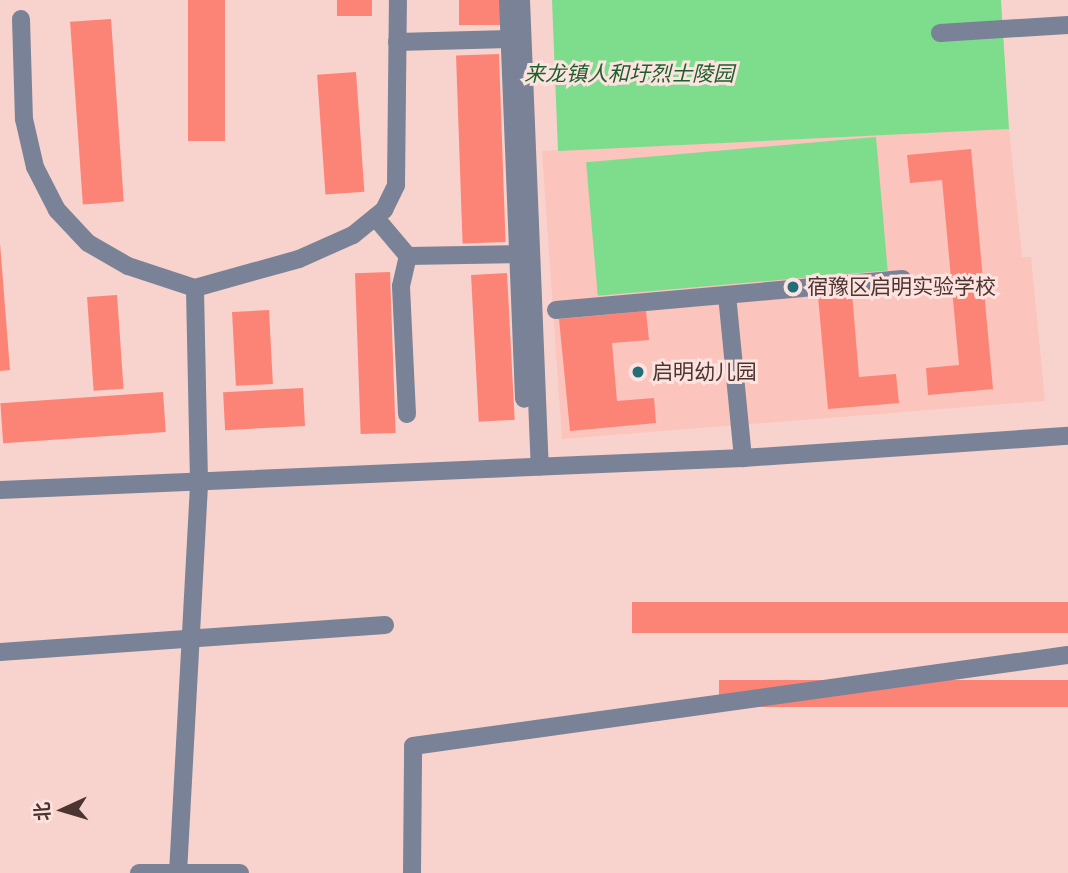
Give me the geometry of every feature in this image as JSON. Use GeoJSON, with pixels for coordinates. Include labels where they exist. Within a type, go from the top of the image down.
{"type":"FeatureCollection","features":[{"type":"Feature","properties":{"kind":"street"},"geometry":{"type":"LineString","coordinates":[[21,19],[24,119],[35,167],[57,209],[88,243],[128,266],[195,288],[299,259],[353,235],[375,217],[396,185],[397,0]]}},
{"type":"Feature","properties":{"kind":"street"},"geometry":{"type":"LineString","coordinates":[[508,0],[524,399]]}},
{"type":"Feature","properties":{"kind":"street"},"geometry":{"type":"LineString","coordinates":[[521,0],[540,467]]}},
{"type":"Feature","properties":{"kind":"street"},"geometry":{"type":"LineString","coordinates":[[940,33],[1068,25]]}},
{"type":"Feature","properties":{"kind":"street"},"geometry":{"type":"LineString","coordinates":[[397,42],[509,39]]}},
{"type":"Feature","properties":{"kind":"street"},"geometry":{"type":"LineString","coordinates":[[375,217],[408,256]]}},
{"type":"Feature","properties":{"kind":"street"},"geometry":{"type":"LineString","coordinates":[[408,256],[518,254]]}},
{"type":"Feature","properties":{"kind":"street"},"geometry":{"type":"LineString","coordinates":[[407,414],[401,286],[408,256]]}},
{"type":"Feature","properties":{"kind":"street"},"geometry":{"type":"LineString","coordinates":[[556,310],[903,279]]}},
{"type":"Feature","properties":{"kind":"street"},"geometry":{"type":"LineString","coordinates":[[178,872],[200,481],[195,288]]}},
{"type":"Feature","properties":{"kind":"street"},"geometry":{"type":"LineString","coordinates":[[727,295],[743,458]]}},
{"type":"Feature","properties":{"kind":"street"},"geometry":{"type":"LineString","coordinates":[[0,490],[743,458],[1068,436]]}},
{"type":"Feature","properties":{"kind":"street"},"geometry":{"type":"LineString","coordinates":[[0,652],[385,625]]}},
{"type":"Feature","properties":{"kind":"street"},"geometry":{"type":"LineString","coordinates":[[412,873],[413,746],[1068,655]]}},
{"type":"Feature","properties":{"kind":"street"},"geometry":{"type":"LineString","coordinates":[[139,873],[240,873]]}},
{"type":"Feature","properties":{"kind":"shaded area","name":"宿豫区启明实验学校"},"geometry":{"type":"Polygon","coordinates":[[[1009,129],[1022,257],[1031,257],[1045,401],[562,439],[542,151],[1009,129]]]}},
{"type":"Feature","properties":{"kind":"green space","name":"来龙镇人和圩烈士陵园"},"geometry":{"type":"Polygon","coordinates":[[[552,0],[1001,0],[1009,129],[558,151],[552,0]]]}},
{"type":"Feature","properties":{"kind":"green space"},"geometry":{"type":"Polygon","coordinates":[[[876,137],[888,270],[598,296],[586,162],[876,137]]]}},
{"type":"Feature","properties":{"kind":"building"},"geometry":{"type":"Polygon","coordinates":[[[188,0],[225,0],[225,141],[188,141],[188,0]]]}},
{"type":"Feature","properties":{"kind":"building"},"geometry":{"type":"Polygon","coordinates":[[[337,0],[372,0],[372,16],[337,16],[337,0]]]}},
{"type":"Feature","properties":{"kind":"building"},"geometry":{"type":"Polygon","coordinates":[[[459,0],[500,0],[500,25],[459,25],[459,0]]]}},
{"type":"Feature","properties":{"kind":"building"},"geometry":{"type":"Polygon","coordinates":[[[111,19],[124,202],[83,204],[70,22],[111,19]]]}},
{"type":"Feature","properties":{"kind":"building"},"geometry":{"type":"Polygon","coordinates":[[[499,54],[506,242],[463,243],[456,56],[499,54]]]}},
{"type":"Feature","properties":{"kind":"building"},"geometry":{"type":"Polygon","coordinates":[[[356,72],[364,192],[325,194],[317,75],[356,72]]]}},
{"type":"Feature","properties":{"kind":"building"},"geometry":{"type":"Polygon","coordinates":[[[971,149],[993,389],[928,395],[926,368],[959,365],[942,180],[910,183],[907,155],[971,149]]]}},
{"type":"Feature","properties":{"kind":"building"},"geometry":{"type":"Polygon","coordinates":[[[0,243],[10,370],[0,371],[0,243]]]}},
{"type":"Feature","properties":{"kind":"building"},"geometry":{"type":"Polygon","coordinates":[[[390,272],[396,433],[361,434],[355,273],[390,272]]]}},
{"type":"Feature","properties":{"kind":"building"},"geometry":{"type":"Polygon","coordinates":[[[507,273],[515,420],[479,422],[471,275],[507,273]]]}},
{"type":"Feature","properties":{"kind":"building"},"geometry":{"type":"Polygon","coordinates":[[[852,293],[859,377],[896,374],[899,403],[828,409],[818,296],[852,293]]]}},
{"type":"Feature","properties":{"kind":"building"},"geometry":{"type":"Polygon","coordinates":[[[117,295],[124,389],[94,391],[87,297],[117,295]]]}},
{"type":"Feature","properties":{"kind":"building"},"geometry":{"type":"Polygon","coordinates":[[[269,310],[273,384],[236,386],[232,312],[269,310]]]}},
{"type":"Feature","properties":{"kind":"building"},"geometry":{"type":"Polygon","coordinates":[[[646,311],[649,340],[612,343],[617,401],[654,398],[656,423],[570,431],[559,319],[646,311]]]}},
{"type":"Feature","properties":{"kind":"building"},"geometry":{"type":"Polygon","coordinates":[[[303,388],[305,426],[225,430],[223,392],[303,388]]]}},
{"type":"Feature","properties":{"kind":"building"},"geometry":{"type":"Polygon","coordinates":[[[163,392],[166,432],[3,443],[0,403],[163,392]]]}},
{"type":"Feature","properties":{"kind":"building"},"geometry":{"type":"Polygon","coordinates":[[[632,602],[1068,602],[1068,633],[632,633],[632,602]]]}},
{"type":"Feature","properties":{"kind":"building"},"geometry":{"type":"Polygon","coordinates":[[[719,680],[1068,680],[1068,707],[719,707],[719,680]]]}},
{"type":"Feature","properties":{"kind":"place","name":"宿豫区启明实验学校"},"geometry":{"type":"Point","coordinates":[793,287]}},
{"type":"Feature","properties":{"kind":"place","name":"启明幼儿园"},"geometry":{"type":"Point","coordinates":[638,372]}}]}
